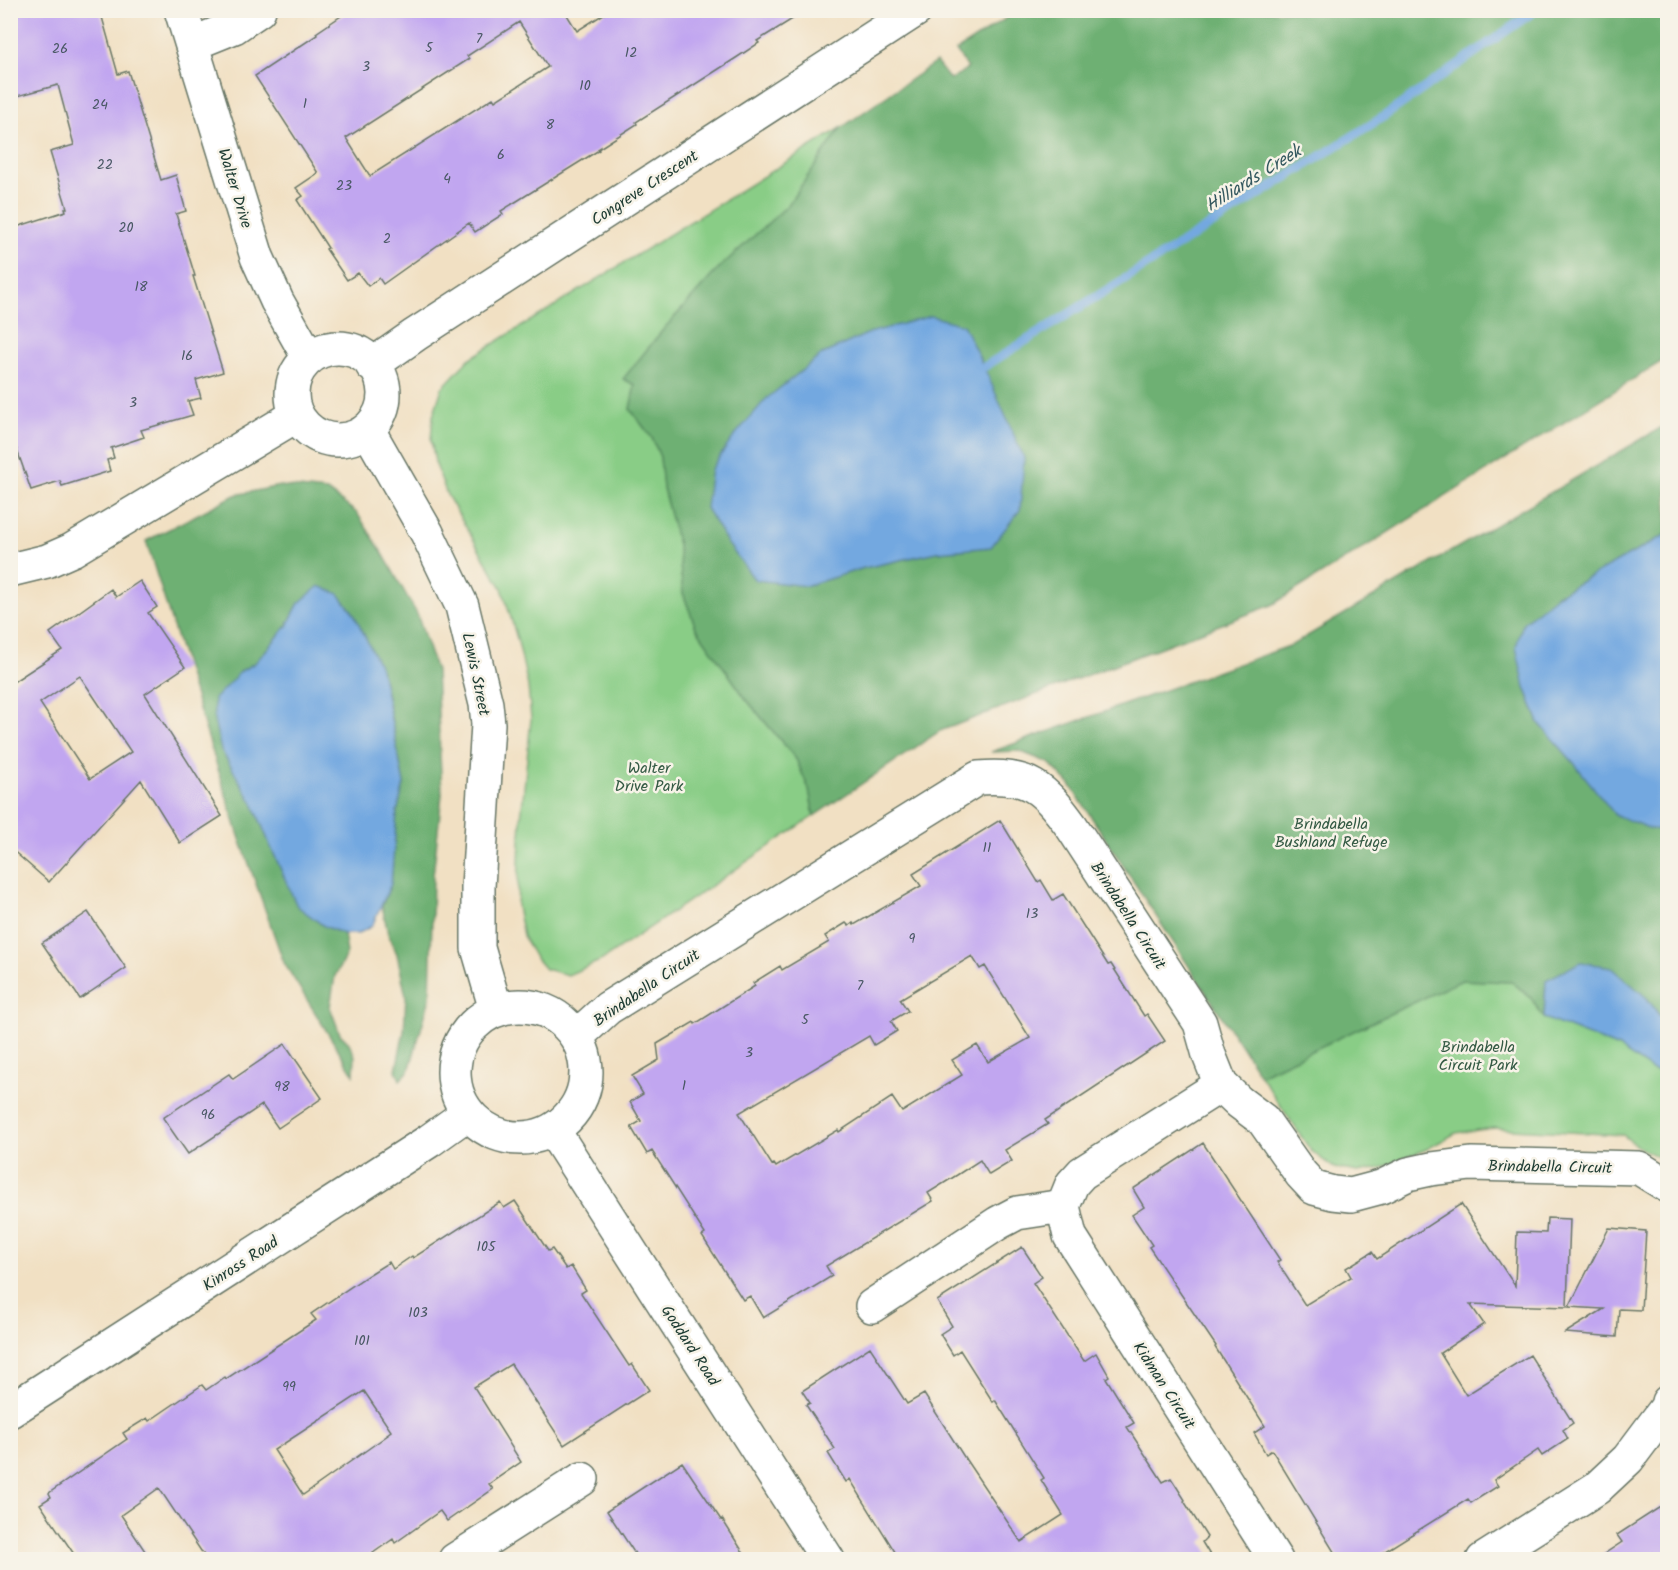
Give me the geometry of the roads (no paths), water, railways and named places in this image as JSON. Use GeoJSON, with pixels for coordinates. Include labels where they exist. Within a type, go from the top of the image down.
{"type":"FeatureCollection","features":[{"type":"Feature","properties":{"kind":"street","name":"Walter Drive"},"geometry":{"type":"LineString","coordinates":[[181,10],[257,257],[277,301],[309,358]]}},
{"type":"Feature","properties":{"kind":"street"},"geometry":{"type":"LineString","coordinates":[[192,44],[234,27],[259,10]]}},
{"type":"Feature","properties":{"kind":"street","name":"Congreve Crescent"},"geometry":{"type":"LineString","coordinates":[[372,365],[425,328],[916,10]]}},
{"type":"Feature","properties":{"kind":"street"},"geometry":{"type":"LineString","coordinates":[[337,348],[352,350],[366,357],[377,369],[384,395],[377,420],[368,430],[355,438],[340,441],[325,439],[311,433],[300,422],[293,409],[291,395],[293,381],[299,369],[309,358],[322,351],[337,348]]}},
{"type":"Feature","properties":{"kind":"street"},"geometry":{"type":"LineString","coordinates":[[10,570],[47,561],[72,550],[297,415]]}},
{"type":"Feature","properties":{"kind":"street","name":"Lewis Street"},"geometry":{"type":"LineString","coordinates":[[368,430],[427,533],[462,606],[486,704],[488,724],[478,887],[478,948],[496,1010]]}},
{"type":"Feature","properties":{"kind":"street","name":"Brindabella Circuit"},"geometry":{"type":"LineString","coordinates":[[576,1037],[608,1008],[978,778],[1018,778],[1036,786],[1053,801],[1200,1023],[1221,1085],[1263,1120],[1301,1174],[1314,1188],[1351,1195],[1381,1187],[1408,1174],[1471,1164],[1639,1168],[1668,1186]]}},
{"type":"Feature","properties":{"kind":"street"},"geometry":{"type":"LineString","coordinates":[[518,1006],[540,1010],[561,1020],[576,1037],[584,1056],[586,1078],[581,1099],[570,1116],[553,1130],[536,1137],[517,1138],[498,1135],[482,1126],[468,1113],[458,1095],[454,1075],[456,1054],[465,1036],[478,1020],[496,1010],[518,1006]]}},
{"type":"Feature","properties":{"kind":"street"},"geometry":{"type":"LineString","coordinates":[[872,1306],[998,1223],[1017,1213],[1063,1206],[1072,1184],[1082,1173],[1221,1085]]}},
{"type":"Feature","properties":{"kind":"street","name":"Kinross Road"},"geometry":{"type":"LineString","coordinates":[[10,1411],[429,1141],[468,1113]]}},
{"type":"Feature","properties":{"kind":"street","name":"Goddard Road"},"geometry":{"type":"LineString","coordinates":[[553,1130],[828,1560]]}},
{"type":"Feature","properties":{"kind":"street","name":"Kidman Circuit"},"geometry":{"type":"LineString","coordinates":[[1063,1206],[1070,1236],[1276,1560]]}},
{"type":"Feature","properties":{"kind":"street"},"geometry":{"type":"LineString","coordinates":[[1483,1560],[1597,1488],[1628,1459],[1667,1407],[1668,1402]]}},
{"type":"Feature","properties":{"kind":"street"},"geometry":{"type":"LineString","coordinates":[[455,1560],[582,1479]]}},
{"type":"Feature","properties":{"kind":"water"},"geometry":{"type":"Polygon","coordinates":[[[931,316],[963,325],[984,367],[1024,458],[1020,510],[991,547],[937,552],[864,568],[806,586],[755,580],[728,544],[706,508],[711,469],[735,435],[766,399],[823,354],[869,333],[931,316]]]}},
{"type":"Feature","properties":{"kind":"water"},"geometry":{"type":"Polygon","coordinates":[[[1667,534],[1667,830],[1651,829],[1615,815],[1539,723],[1525,687],[1516,647],[1523,623],[1557,595],[1667,534]]]}},
{"type":"Feature","properties":{"kind":"water"},"geometry":{"type":"Polygon","coordinates":[[[319,586],[339,594],[353,612],[381,669],[404,784],[397,812],[391,884],[372,926],[358,934],[344,934],[324,926],[297,906],[253,803],[221,750],[214,720],[214,699],[241,671],[255,663],[287,626],[299,603],[319,586]]]}},
{"type":"Feature","properties":{"kind":"water"},"geometry":{"type":"Polygon","coordinates":[[[1581,962],[1611,967],[1647,998],[1667,1026],[1667,1075],[1652,1070],[1619,1048],[1544,1018],[1546,980],[1581,962]]]}},
{"type":"Feature","properties":{"kind":"waterway","name":"Hilliards Creek"},"geometry":{"type":"LineString","coordinates":[[984,367],[1383,117],[1536,10]]}},
{"type":"Feature","properties":{"kind":"park label","name":"Walter Drive Park"},"geometry":{"type":"Point","coordinates":[649,776]}},
{"type":"Feature","properties":{"kind":"park label","name":"Brindabella Bushland Refuge"},"geometry":{"type":"Point","coordinates":[1331,832]}},
{"type":"Feature","properties":{"kind":"park label","name":"Brindabella Circuit Park"},"geometry":{"type":"Point","coordinates":[1478,1055]}}]}
